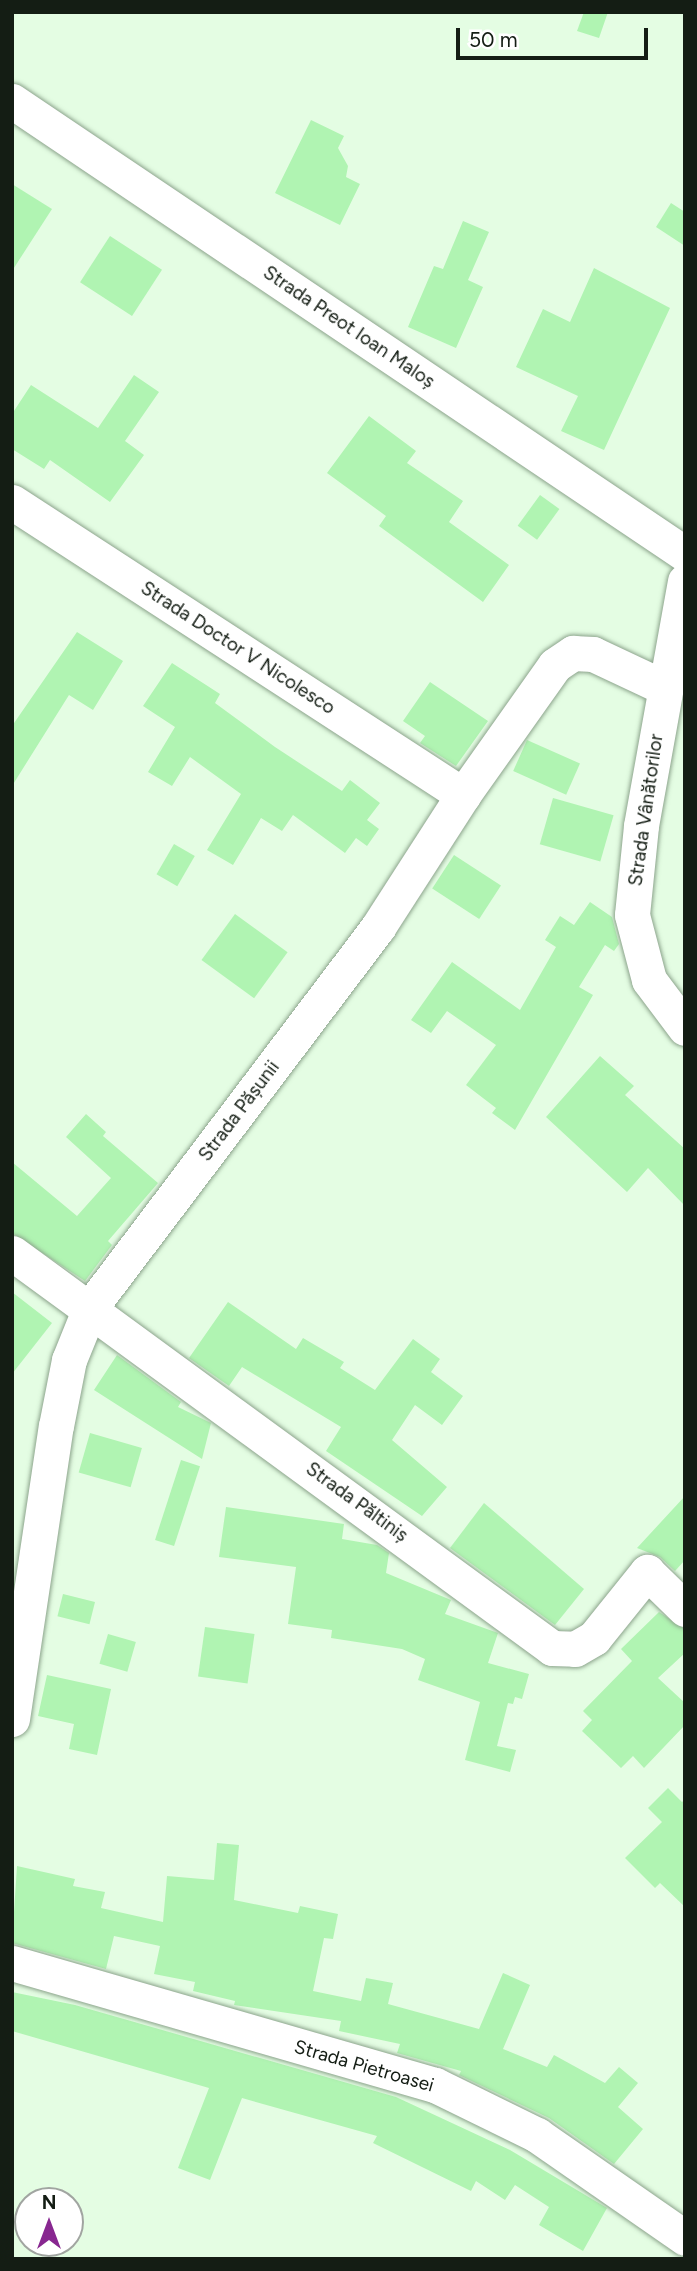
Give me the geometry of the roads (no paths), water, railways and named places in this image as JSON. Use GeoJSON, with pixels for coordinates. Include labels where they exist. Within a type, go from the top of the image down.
{"type":"FeatureCollection","features":[{"type":"Feature","properties":{"kind":"street","name":"Strada Preot Ioan Maloș"},"geometry":{"type":"LineString","coordinates":[[12,101],[685,554]]}},
{"type":"Feature","properties":{"kind":"street","name":"Strada Doctor V Nicolesco"},"geometry":{"type":"LineString","coordinates":[[12,502],[463,794]]}},
{"type":"Feature","properties":{"kind":"street","name":"Strada Vânătorilor"},"geometry":{"type":"LineString","coordinates":[[685,581],[663,687],[632,915],[649,980],[685,1028]]}},
{"type":"Feature","properties":{"kind":"street","name":"Strada Pășunii"},"geometry":{"type":"LineString","coordinates":[[12,1719],[56,1426],[69,1360],[90,1308],[379,927],[463,794],[555,665],[573,653],[593,654],[663,687]]}},
{"type":"Feature","properties":{"kind":"street","name":"Strada Păltiniș"},"geometry":{"type":"LineString","coordinates":[[12,1253],[552,1648],[575,1649],[594,1638],[647,1572],[685,1609]]}},
{"type":"Feature","properties":{"kind":"street","name":"Strada Pietroasei"},"geometry":{"type":"LineString","coordinates":[[12,1963],[435,2085],[537,2134],[685,2238]]}}]}
